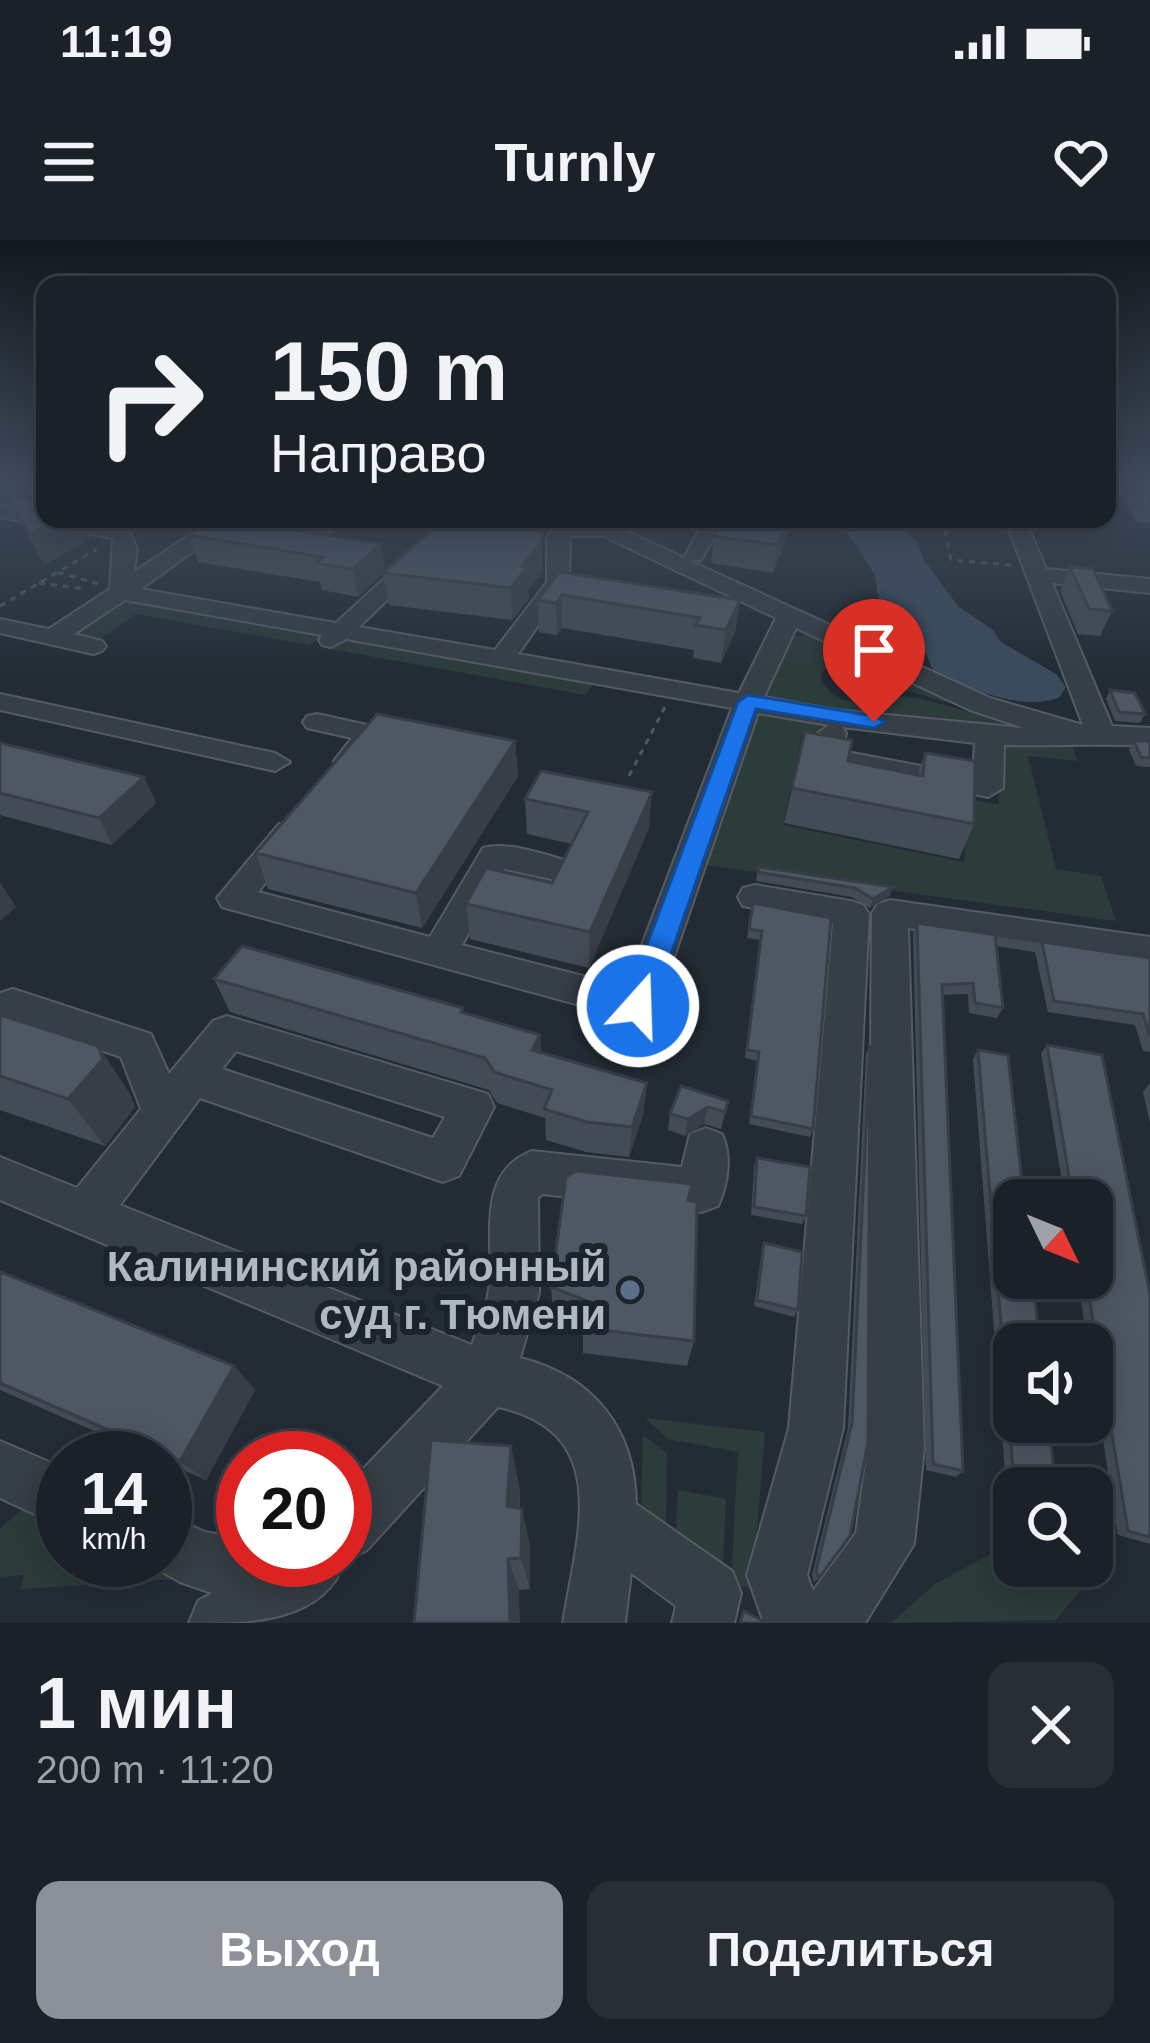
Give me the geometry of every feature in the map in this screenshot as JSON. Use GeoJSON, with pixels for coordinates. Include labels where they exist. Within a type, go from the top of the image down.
{"type":"FeatureCollection","features":[{"type":"Feature","properties":{"kind":"street"},"geometry":{"type":"LineString","coordinates":[[121,592],[125,546]]}},
{"type":"Feature","properties":{"kind":"street"},"geometry":{"type":"LineString","coordinates":[[54,637],[189,546]]}},
{"type":"Feature","properties":{"kind":"street"},"geometry":{"type":"LineString","coordinates":[[320,650],[438,546]]}},
{"type":"Feature","properties":{"kind":"street"},"geometry":{"type":"LineString","coordinates":[[502,658],[558,582],[552,546]]}},
{"type":"Feature","properties":{"kind":"street"},"geometry":{"type":"LineString","coordinates":[[650,546],[980,704],[1064,732],[1150,737]]}},
{"type":"Feature","properties":{"kind":"street"},"geometry":{"type":"LineString","coordinates":[[693,555],[699,546]]}},
{"type":"Feature","properties":{"kind":"street"},"geometry":{"type":"LineString","coordinates":[[1024,546],[1102,736]]}},
{"type":"Feature","properties":{"kind":"street"},"geometry":{"type":"LineString","coordinates":[[1033,571],[1150,586]]}},
{"type":"Feature","properties":{"kind":"street"},"geometry":{"type":"LineString","coordinates":[[121,592],[836,718],[990,736],[1057,737],[1064,732]]}},
{"type":"Feature","properties":{"kind":"street"},"geometry":{"type":"LineString","coordinates":[[317,722],[371,734],[234,898],[638,1006],[748,702],[790,615]]}},
{"type":"Feature","properties":{"kind":"street"},"geometry":{"type":"LineString","coordinates":[[3,624],[93,646]]}},
{"type":"Feature","properties":{"kind":"street"},"geometry":{"type":"LineString","coordinates":[[0,702],[275,762]]}},
{"type":"Feature","properties":{"kind":"street"},"geometry":{"type":"LineString","coordinates":[[836,718],[826,757],[988,788],[990,736]]}},
{"type":"Feature","properties":{"kind":"street"},"geometry":{"type":"LineString","coordinates":[[438,954],[495,856],[556,869]]}},
{"type":"Feature","properties":{"kind":"street"},"geometry":{"type":"LineString","coordinates":[[755,897],[851,914],[816,1428],[777,1575],[795,1623]]}},
{"type":"Feature","properties":{"kind":"street"},"geometry":{"type":"LineString","coordinates":[[828,1623],[884,1544],[896,1448],[890,913],[1150,951]]}},
{"type":"Feature","properties":{"kind":"street"},"geometry":{"type":"LineString","coordinates":[[13,1004],[137,1046],[164,1112]]}},
{"type":"Feature","properties":{"kind":"street"},"geometry":{"type":"LineString","coordinates":[[88,1210],[191,1077],[227,1032],[473,1107],[443,1162],[191,1077]]}},
{"type":"Feature","properties":{"kind":"street"},"geometry":{"type":"LineString","coordinates":[[372,1502],[488,1378],[514,1293],[515,1191],[532,1172],[702,1191],[706,1148]]}},
{"type":"Feature","properties":{"kind":"street"},"geometry":{"type":"LineString","coordinates":[[0,1178],[88,1210],[488,1378],[549,1394],[585,1418],[605,1453],[606,1518],[594,1623]]}},
{"type":"Feature","properties":{"kind":"street"},"geometry":{"type":"LineString","coordinates":[[0,1469],[36,1486]]}},
{"type":"Feature","properties":{"kind":"street"},"geometry":{"type":"LineString","coordinates":[[606,1518],[710,1593],[703,1623]]}},
{"type":"Feature","properties":{"kind":"street"},"geometry":{"type":"LineString","coordinates":[[220,1623],[280,1587]]}},
{"type":"Feature","properties":{"kind":"path"},"geometry":{"type":"LineString","coordinates":[[3,624],[39,584],[103,546]]}},
{"type":"Feature","properties":{"kind":"path"},"geometry":{"type":"LineString","coordinates":[[948,546],[951,560],[1033,571]]}},
{"type":"Feature","properties":{"kind":"path"},"geometry":{"type":"LineString","coordinates":[[39,584],[74,590],[103,588],[92,579],[58,572]]}},
{"type":"Feature","properties":{"kind":"path"},"geometry":{"type":"LineString","coordinates":[[629,776],[674,689]]}},
{"type":"Feature","properties":{"kind":"shaded area"},"geometry":{"type":"Polygon","coordinates":[[[118,596],[329,631],[309,645],[136,614],[101,638],[66,631],[118,596]]]}},
{"type":"Feature","properties":{"kind":"shaded area"},"geometry":{"type":"Polygon","coordinates":[[[812,634],[1010,721],[902,689],[897,674],[860,660],[842,661],[823,670],[820,678],[840,698],[863,701],[906,696],[1010,725],[1011,730],[916,723],[757,698],[786,637],[812,634]]]}},
{"type":"Feature","properties":{"kind":"shaded area"},"geometry":{"type":"Polygon","coordinates":[[[338,635],[596,679],[586,695],[325,648],[338,635]]]}},
{"type":"Feature","properties":{"kind":"shaded area"},"geometry":{"type":"Polygon","coordinates":[[[751,710],[824,720],[820,736],[802,734],[783,825],[964,862],[968,799],[999,805],[996,742],[1072,744],[1077,761],[1028,756],[1056,869],[1101,876],[1116,921],[698,864],[751,710]]]}},
{"type":"Feature","properties":{"kind":"shaded area"},"geometry":{"type":"Polygon","coordinates":[[[645,1418],[765,1432],[752,1589],[731,1583],[738,1452],[668,1439],[645,1418]]]}},
{"type":"Feature","properties":{"kind":"shaded area"},"geometry":{"type":"Polygon","coordinates":[[[643,1435],[667,1453],[666,1526],[641,1503],[643,1435]]]}},
{"type":"Feature","properties":{"kind":"shaded area"},"geometry":{"type":"Polygon","coordinates":[[[678,1490],[726,1499],[723,1564],[676,1531],[678,1490]]]}},
{"type":"Feature","properties":{"kind":"shaded area"},"geometry":{"type":"Polygon","coordinates":[[[31,1501],[36,1504],[36,1587],[53,1587],[21,1589],[24,1575],[0,1577],[0,1529],[31,1501]]]}},
{"type":"Feature","properties":{"kind":"shaded area"},"geometry":{"type":"Polygon","coordinates":[[[993,1552],[993,1587],[1078,1587],[1080,1591],[1056,1620],[891,1623],[935,1584],[993,1552]]]}},
{"type":"Feature","properties":{"kind":"water"},"geometry":{"type":"Polygon","coordinates":[[[856,546],[919,546],[958,606],[993,630],[1001,642],[1056,674],[1066,687],[1059,698],[1028,702],[979,691],[934,672],[920,641],[879,604],[875,575],[856,546]]]}},
{"type":"Feature","properties":{"kind":"building"},"geometry":{"type":"Polygon","coordinates":[[[254,546],[379,546],[353,569],[316,563],[323,557],[254,546]]]}},
{"type":"Feature","properties":{"kind":"building"},"geometry":{"type":"Polygon","coordinates":[[[415,546],[539,546],[521,566],[527,567],[511,588],[383,573],[415,546]]]}},
{"type":"Feature","properties":{"kind":"building"},"geometry":{"type":"Polygon","coordinates":[[[1070,567],[1093,569],[1112,611],[1089,609],[1070,567]]]}},
{"type":"Feature","properties":{"kind":"building"},"geometry":{"type":"Polygon","coordinates":[[[559,572],[740,600],[726,630],[696,625],[700,618],[562,595],[556,603],[538,600],[559,572]]]}},
{"type":"Feature","properties":{"kind":"building"},"geometry":{"type":"Polygon","coordinates":[[[1110,690],[1135,693],[1145,714],[1119,712],[1110,690]]]}},
{"type":"Feature","properties":{"kind":"building"},"geometry":{"type":"Polygon","coordinates":[[[377,714],[515,741],[416,893],[256,853],[377,714]]]}},
{"type":"Feature","properties":{"kind":"building"},"geometry":{"type":"Polygon","coordinates":[[[805,732],[852,740],[848,761],[923,776],[925,753],[975,761],[974,824],[792,788],[805,732]]]}},
{"type":"Feature","properties":{"kind":"building"},"geometry":{"type":"Polygon","coordinates":[[[1134,741],[1150,741],[1150,758],[1141,757],[1134,741]]]}},
{"type":"Feature","properties":{"kind":"building"},"geometry":{"type":"Polygon","coordinates":[[[0,743],[144,777],[99,818],[0,793],[0,743]]]}},
{"type":"Feature","properties":{"kind":"building"},"geometry":{"type":"Polygon","coordinates":[[[541,771],[652,792],[590,932],[466,904],[486,868],[552,883],[588,812],[525,799],[541,771]]]}},
{"type":"Feature","properties":{"kind":"building"},"geometry":{"type":"Polygon","coordinates":[[[758,867],[893,887],[873,899],[855,888],[758,872],[758,867]]]}},
{"type":"Feature","properties":{"kind":"building"},"geometry":{"type":"Polygon","coordinates":[[[753,903],[831,918],[813,1129],[751,1116],[759,1052],[747,1050],[762,931],[749,929],[753,903]]]}},
{"type":"Feature","properties":{"kind":"building"},"geometry":{"type":"Polygon","coordinates":[[[917,923],[1150,958],[1150,1036],[1143,1014],[1054,1001],[1042,942],[995,935],[1003,1008],[975,1003],[973,983],[942,985],[963,1471],[933,1464],[917,923]]]}},
{"type":"Feature","properties":{"kind":"building"},"geometry":{"type":"Polygon","coordinates":[[[242,946],[463,1008],[461,1012],[540,1035],[532,1050],[647,1083],[632,1127],[587,1122],[544,1109],[552,1090],[494,1072],[485,1058],[214,979],[242,946]]]}},
{"type":"Feature","properties":{"kind":"building"},"geometry":{"type":"Polygon","coordinates":[[[0,1015],[98,1046],[103,1059],[68,1099],[0,1076],[0,1015]]]}},
{"type":"Feature","properties":{"kind":"building"},"geometry":{"type":"Polygon","coordinates":[[[870,1045],[868,1442],[850,1536],[819,1578],[816,1571],[852,1423],[870,1045]]]}},
{"type":"Feature","properties":{"kind":"building"},"geometry":{"type":"Polygon","coordinates":[[[1047,1045],[1102,1055],[1150,1295],[1150,1537],[1128,1531],[1113,1441],[1113,1323],[1093,1323],[1089,1299],[1113,1299],[1113,1179],[1069,1179],[1047,1045]]]}},
{"type":"Feature","properties":{"kind":"building"},"geometry":{"type":"Polygon","coordinates":[[[978,1050],[1008,1055],[1022,1179],[993,1179],[993,1229],[978,1050]]]}},
{"type":"Feature","properties":{"kind":"building"},"geometry":{"type":"Polygon","coordinates":[[[681,1086],[728,1101],[725,1112],[708,1107],[688,1119],[670,1114],[681,1086]]]}},
{"type":"Feature","properties":{"kind":"building"},"geometry":{"type":"Polygon","coordinates":[[[757,1158],[810,1167],[806,1216],[754,1207],[757,1158]]]}},
{"type":"Feature","properties":{"kind":"building"},"geometry":{"type":"Polygon","coordinates":[[[576,1171],[692,1184],[688,1200],[697,1202],[694,1341],[583,1328],[585,1300],[551,1287],[566,1177],[576,1171]]]}},
{"type":"Feature","properties":{"kind":"building"},"geometry":{"type":"Polygon","coordinates":[[[764,1243],[802,1252],[798,1310],[757,1300],[764,1243]]]}},
{"type":"Feature","properties":{"kind":"building"},"geometry":{"type":"Polygon","coordinates":[[[0,1272],[234,1366],[192,1440],[192,1431],[111,1431],[0,1383],[0,1272]]]}},
{"type":"Feature","properties":{"kind":"building"},"geometry":{"type":"Polygon","coordinates":[[[999,1299],[1035,1299],[1038,1323],[1001,1323],[999,1299]]]}},
{"type":"Feature","properties":{"kind":"building"},"geometry":{"type":"Polygon","coordinates":[[[431,1440],[511,1446],[507,1506],[522,1509],[521,1558],[508,1559],[510,1623],[414,1623],[431,1440]]]}},
{"type":"Feature","properties":{"kind":"building"},"geometry":{"type":"Polygon","coordinates":[[[1011,1443],[1051,1443],[1054,1467],[1013,1467],[1011,1443]]]}},
{"type":"Feature","properties":{"kind":"building"},"geometry":{"type":"Polygon","coordinates":[[[744,1611],[766,1623],[740,1623],[744,1611]]]}},
{"type":"Feature","properties":{"kind":"place","name":"Калининский районный суд г. Тюмени"},"geometry":{"type":"Point","coordinates":[630,1290]}},
{"type":"Feature","properties":{"kind":"route"},"geometry":{"type":"LineString","coordinates":[[638,1006],[748,702],[874,722]]}}]}
